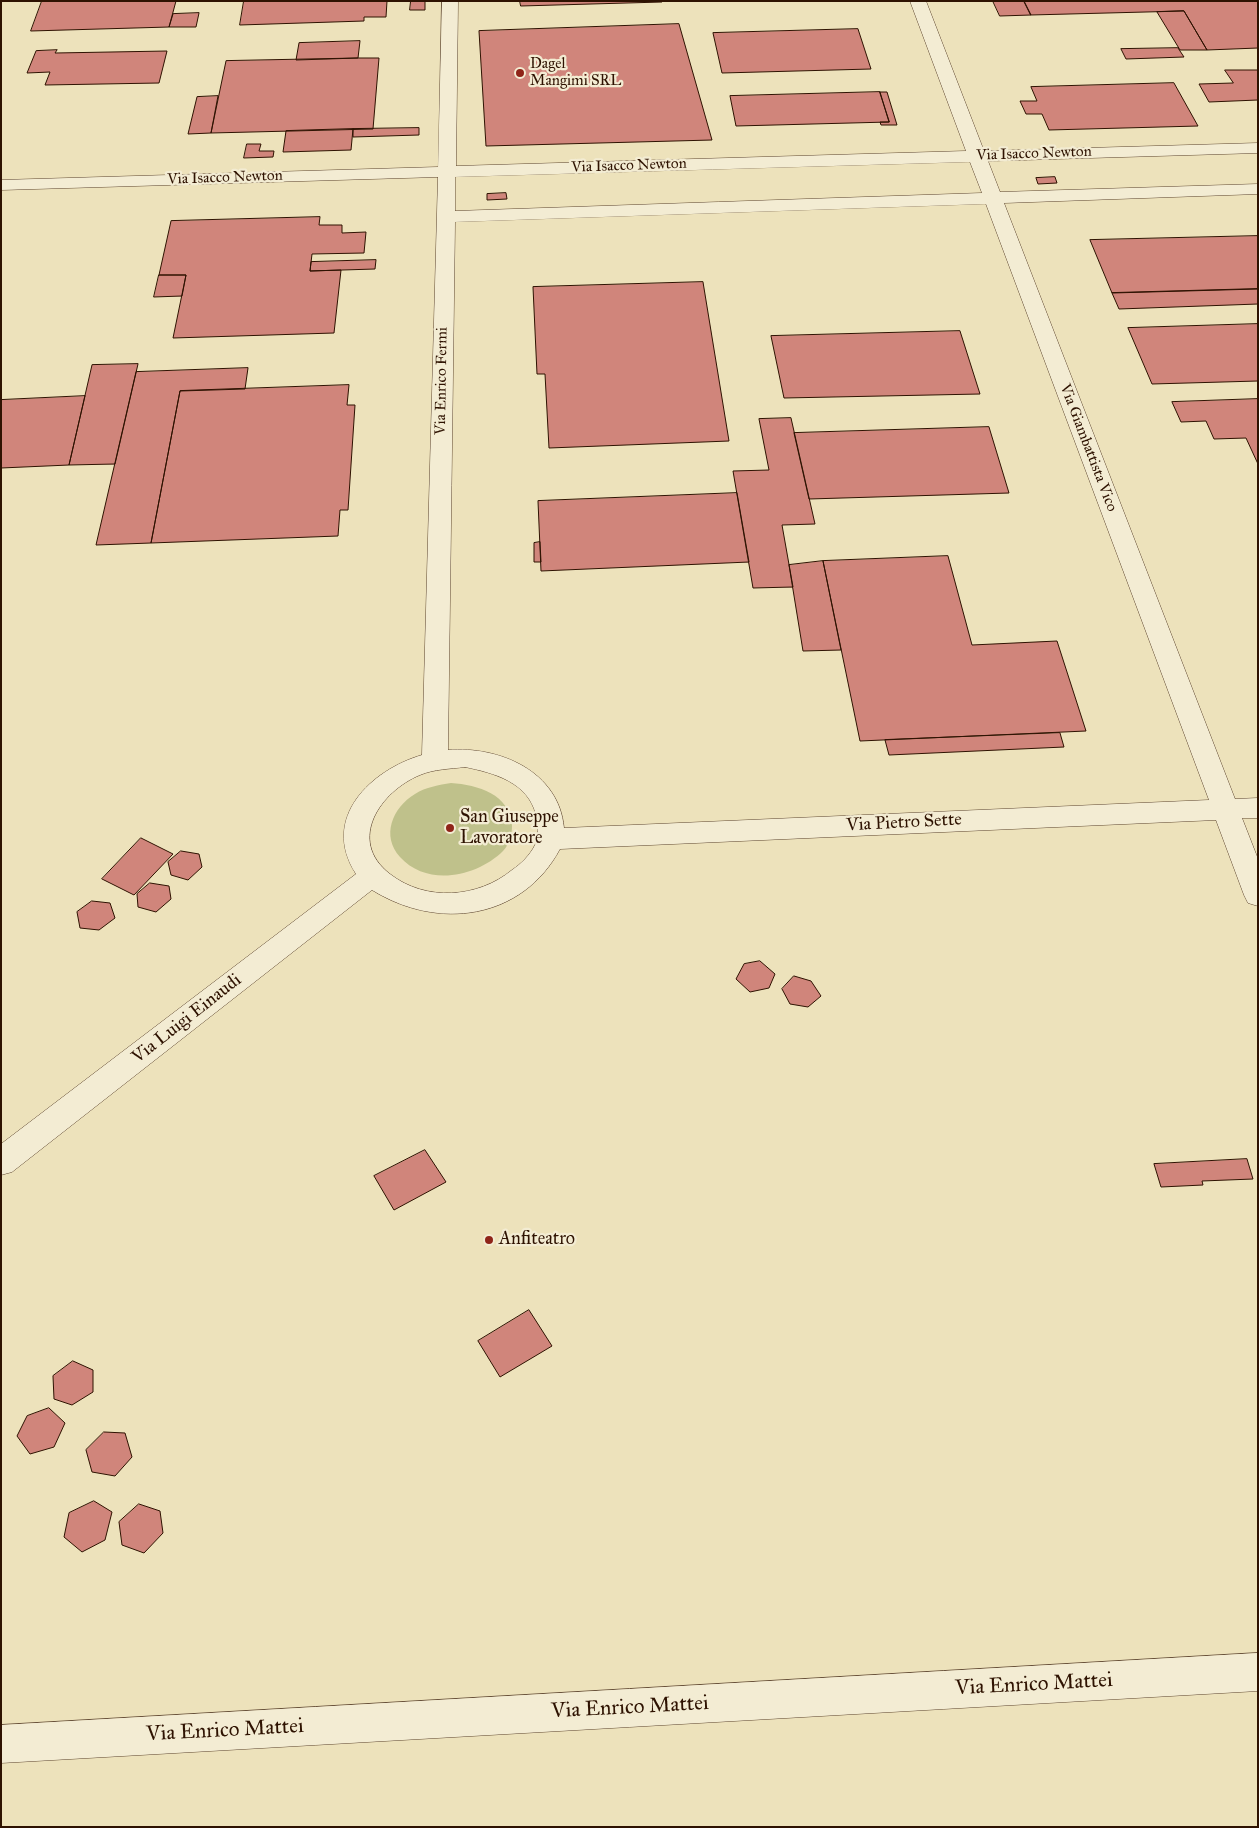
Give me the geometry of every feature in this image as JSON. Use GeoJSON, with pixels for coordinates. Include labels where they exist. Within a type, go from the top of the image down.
{"type":"FeatureCollection","features":[{"type":"Feature","properties":{"kind":"street","name":"Via Enrico Fermi"},"geometry":{"type":"LineString","coordinates":[[435,761],[450,1]]}},
{"type":"Feature","properties":{"kind":"street","name":"Via Giambattista Vico"},"geometry":{"type":"LineString","coordinates":[[918,1],[1258,895]]}},
{"type":"Feature","properties":{"kind":"street","name":"Via Isacco Newton"},"geometry":{"type":"LineString","coordinates":[[1,185],[1258,148]]}},
{"type":"Feature","properties":{"kind":"street"},"geometry":{"type":"LineString","coordinates":[[445,217],[1258,189]]}},
{"type":"Feature","properties":{"kind":"street"},"geometry":{"type":"LineString","coordinates":[[465,758],[495,763],[521,775],[540,793],[550,815],[550,839],[539,863],[518,883],[490,897],[458,904],[424,903],[395,893],[372,876],[359,854],[356,830],[364,807],[381,786],[405,770],[435,761],[465,758]]}},
{"type":"Feature","properties":{"kind":"street","name":"Via Pietro Sette"},"geometry":{"type":"LineString","coordinates":[[550,839],[1258,808]]}},
{"type":"Feature","properties":{"kind":"street","name":"Via Luigi Einaudi"},"geometry":{"type":"LineString","coordinates":[[1,1162],[372,876]]}},
{"type":"Feature","properties":{"kind":"street","name":"Via Enrico Mattei"},"geometry":{"type":"LineString","coordinates":[[1,1744],[1258,1672]]}},
{"type":"Feature","properties":{"kind":"green space"},"geometry":{"type":"Polygon","coordinates":[[[451,783],[482,789],[499,799],[510,815],[512,826],[510,839],[503,851],[493,860],[480,867],[453,875],[424,873],[411,867],[394,849],[390,832],[392,823],[400,807],[415,794],[428,788],[451,783]]]}},
{"type":"Feature","properties":{"kind":"building"},"geometry":{"type":"Polygon","coordinates":[[[42,1],[176,1],[169,27],[31,31],[42,1]]]}},
{"type":"Feature","properties":{"kind":"building"},"geometry":{"type":"Polygon","coordinates":[[[244,1],[387,1],[386,17],[364,17],[364,21],[240,25],[244,1]]]}},
{"type":"Feature","properties":{"kind":"building"},"geometry":{"type":"Polygon","coordinates":[[[411,1],[425,1],[425,10],[410,10],[411,1]]]}},
{"type":"Feature","properties":{"kind":"building"},"geometry":{"type":"Polygon","coordinates":[[[520,1],[662,1],[662,2],[521,6],[520,1]]]}},
{"type":"Feature","properties":{"kind":"building"},"geometry":{"type":"Polygon","coordinates":[[[993,1],[1024,1],[1031,15],[1000,16],[993,1]]]}},
{"type":"Feature","properties":{"kind":"building"},"geometry":{"type":"Polygon","coordinates":[[[1024,1],[1258,1],[1258,48],[1207,50],[1184,11],[1031,15],[1024,1]]]}},
{"type":"Feature","properties":{"kind":"building"},"geometry":{"type":"Polygon","coordinates":[[[1184,11],[1207,50],[1180,50],[1157,12],[1184,11]]]}},
{"type":"Feature","properties":{"kind":"building"},"geometry":{"type":"Polygon","coordinates":[[[199,13],[196,27],[169,27],[173,14],[199,13]]]}},
{"type":"Feature","properties":{"kind":"building"},"geometry":{"type":"Polygon","coordinates":[[[679,24],[712,140],[486,146],[479,31],[679,24]]]}},
{"type":"Feature","properties":{"kind":"building"},"geometry":{"type":"Polygon","coordinates":[[[858,29],[871,69],[722,73],[713,33],[858,29]]]}},
{"type":"Feature","properties":{"kind":"building"},"geometry":{"type":"Polygon","coordinates":[[[360,41],[358,58],[296,60],[299,43],[360,41]]]}},
{"type":"Feature","properties":{"kind":"building"},"geometry":{"type":"Polygon","coordinates":[[[1178,48],[1184,57],[1126,59],[1121,49],[1178,48]]]}},
{"type":"Feature","properties":{"kind":"building"},"geometry":{"type":"Polygon","coordinates":[[[57,50],[55,53],[167,51],[159,83],[45,85],[50,72],[27,73],[36,51],[57,50]]]}},
{"type":"Feature","properties":{"kind":"building"},"geometry":{"type":"Polygon","coordinates":[[[379,58],[373,129],[211,133],[226,61],[379,58]]]}},
{"type":"Feature","properties":{"kind":"building"},"geometry":{"type":"Polygon","coordinates":[[[1225,70],[1258,70],[1258,100],[1209,102],[1199,84],[1233,83],[1225,70]]]}},
{"type":"Feature","properties":{"kind":"building"},"geometry":{"type":"Polygon","coordinates":[[[1174,83],[1198,126],[1049,130],[1042,114],[1026,114],[1020,101],[1037,101],[1031,87],[1174,83]]]}},
{"type":"Feature","properties":{"kind":"building"},"geometry":{"type":"Polygon","coordinates":[[[880,92],[889,122],[736,126],[730,96],[880,92]]]}},
{"type":"Feature","properties":{"kind":"building"},"geometry":{"type":"Polygon","coordinates":[[[880,92],[887,92],[897,125],[881,125],[880,122],[889,122],[880,92]]]}},
{"type":"Feature","properties":{"kind":"building"},"geometry":{"type":"Polygon","coordinates":[[[218,96],[211,133],[188,134],[197,97],[218,96]]]}},
{"type":"Feature","properties":{"kind":"building"},"geometry":{"type":"Polygon","coordinates":[[[419,128],[419,135],[353,137],[353,129],[419,128]]]}},
{"type":"Feature","properties":{"kind":"building"},"geometry":{"type":"Polygon","coordinates":[[[353,129],[351,150],[283,152],[286,131],[353,129]]]}},
{"type":"Feature","properties":{"kind":"building"},"geometry":{"type":"Polygon","coordinates":[[[247,144],[261,144],[259,151],[274,151],[273,157],[244,158],[247,144]]]}},
{"type":"Feature","properties":{"kind":"building"},"geometry":{"type":"Polygon","coordinates":[[[1055,177],[1057,183],[1038,184],[1036,178],[1055,177]]]}},
{"type":"Feature","properties":{"kind":"building"},"geometry":{"type":"Polygon","coordinates":[[[506,193],[507,199],[487,200],[487,194],[506,193]]]}},
{"type":"Feature","properties":{"kind":"building"},"geometry":{"type":"Polygon","coordinates":[[[320,217],[319,225],[342,225],[342,233],[366,232],[364,253],[312,254],[310,271],[341,270],[334,333],[173,338],[186,275],[159,275],[171,221],[320,217]]]}},
{"type":"Feature","properties":{"kind":"building"},"geometry":{"type":"Polygon","coordinates":[[[1258,236],[1258,289],[1112,293],[1090,240],[1258,236]]]}},
{"type":"Feature","properties":{"kind":"building"},"geometry":{"type":"Polygon","coordinates":[[[376,260],[375,269],[310,271],[311,262],[376,260]]]}},
{"type":"Feature","properties":{"kind":"building"},"geometry":{"type":"Polygon","coordinates":[[[159,275],[186,275],[182,296],[154,297],[159,275]]]}},
{"type":"Feature","properties":{"kind":"building"},"geometry":{"type":"Polygon","coordinates":[[[703,282],[729,441],[549,448],[545,374],[537,374],[533,287],[703,282]]]}},
{"type":"Feature","properties":{"kind":"building"},"geometry":{"type":"Polygon","coordinates":[[[1258,289],[1258,304],[1119,309],[1112,293],[1258,289]]]}},
{"type":"Feature","properties":{"kind":"building"},"geometry":{"type":"Polygon","coordinates":[[[1258,324],[1258,381],[1152,384],[1128,328],[1258,324]]]}},
{"type":"Feature","properties":{"kind":"building"},"geometry":{"type":"Polygon","coordinates":[[[960,331],[980,394],[784,398],[771,336],[960,331]]]}},
{"type":"Feature","properties":{"kind":"building"},"geometry":{"type":"Polygon","coordinates":[[[138,364],[115,464],[69,465],[92,365],[138,364]]]}},
{"type":"Feature","properties":{"kind":"building"},"geometry":{"type":"Polygon","coordinates":[[[248,368],[245,389],[180,391],[151,543],[96,545],[136,372],[248,368]]]}},
{"type":"Feature","properties":{"kind":"building"},"geometry":{"type":"Polygon","coordinates":[[[349,385],[347,405],[355,405],[348,510],[340,510],[338,536],[151,543],[180,391],[349,385]]]}},
{"type":"Feature","properties":{"kind":"building"},"geometry":{"type":"Polygon","coordinates":[[[85,396],[69,465],[1,468],[1,400],[85,396]]]}},
{"type":"Feature","properties":{"kind":"building"},"geometry":{"type":"Polygon","coordinates":[[[1258,399],[1258,464],[1246,438],[1214,439],[1206,421],[1181,422],[1172,402],[1258,399]]]}},
{"type":"Feature","properties":{"kind":"building"},"geometry":{"type":"Polygon","coordinates":[[[791,418],[815,524],[782,525],[793,587],[753,588],[733,471],[769,470],[759,419],[791,418]]]}},
{"type":"Feature","properties":{"kind":"building"},"geometry":{"type":"Polygon","coordinates":[[[989,427],[1009,493],[809,499],[794,433],[989,427]]]}},
{"type":"Feature","properties":{"kind":"building"},"geometry":{"type":"Polygon","coordinates":[[[737,493],[749,562],[541,571],[538,501],[737,493]]]}},
{"type":"Feature","properties":{"kind":"building"},"geometry":{"type":"Polygon","coordinates":[[[540,542],[541,562],[534,562],[534,543],[540,542]]]}},
{"type":"Feature","properties":{"kind":"building"},"geometry":{"type":"Polygon","coordinates":[[[948,556],[972,645],[1057,641],[1086,731],[860,741],[823,561],[948,556]]]}},
{"type":"Feature","properties":{"kind":"building"},"geometry":{"type":"Polygon","coordinates":[[[823,561],[841,650],[803,651],[789,565],[823,561]]]}},
{"type":"Feature","properties":{"kind":"building"},"geometry":{"type":"Polygon","coordinates":[[[1060,733],[1064,747],[889,755],[885,740],[1060,733]]]}},
{"type":"Feature","properties":{"kind":"building"},"geometry":{"type":"Polygon","coordinates":[[[141,838],[173,854],[134,895],[102,879],[141,838]]]}},
{"type":"Feature","properties":{"kind":"building"},"geometry":{"type":"Polygon","coordinates":[[[181,851],[199,854],[202,867],[188,880],[171,875],[168,862],[181,851]]]}},
{"type":"Feature","properties":{"kind":"building"},"geometry":{"type":"Polygon","coordinates":[[[150,883],[169,886],[171,899],[156,912],[138,907],[137,894],[150,883]]]}},
{"type":"Feature","properties":{"kind":"building"},"geometry":{"type":"Polygon","coordinates":[[[92,901],[110,903],[115,918],[99,930],[80,928],[77,912],[92,901]]]}},
{"type":"Feature","properties":{"kind":"building"},"geometry":{"type":"Polygon","coordinates":[[[760,961],[775,974],[769,988],[750,992],[736,979],[744,964],[760,961]]]}},
{"type":"Feature","properties":{"kind":"building"},"geometry":{"type":"Polygon","coordinates":[[[794,976],[811,981],[821,996],[808,1007],[790,1004],[782,989],[794,976]]]}},
{"type":"Feature","properties":{"kind":"building"},"geometry":{"type":"Polygon","coordinates":[[[425,1150],[446,1182],[394,1210],[374,1176],[425,1150]]]}},
{"type":"Feature","properties":{"kind":"building"},"geometry":{"type":"Polygon","coordinates":[[[1247,1159],[1253,1179],[1202,1181],[1203,1185],[1161,1187],[1154,1164],[1247,1159]]]}},
{"type":"Feature","properties":{"kind":"building"},"geometry":{"type":"Polygon","coordinates":[[[529,1310],[552,1346],[500,1377],[478,1341],[529,1310]]]}},
{"type":"Feature","properties":{"kind":"building"},"geometry":{"type":"Polygon","coordinates":[[[73,1361],[93,1370],[93,1392],[72,1405],[54,1399],[53,1376],[73,1361]]]}},
{"type":"Feature","properties":{"kind":"building"},"geometry":{"type":"Polygon","coordinates":[[[49,1408],[65,1423],[54,1447],[30,1454],[17,1436],[27,1416],[49,1408]]]}},
{"type":"Feature","properties":{"kind":"building"},"geometry":{"type":"Polygon","coordinates":[[[104,1432],[125,1433],[132,1457],[115,1476],[92,1472],[86,1450],[104,1432]]]}},
{"type":"Feature","properties":{"kind":"building"},"geometry":{"type":"Polygon","coordinates":[[[94,1501],[112,1512],[105,1540],[82,1552],[64,1537],[69,1513],[94,1501]]]}},
{"type":"Feature","properties":{"kind":"building"},"geometry":{"type":"Polygon","coordinates":[[[139,1504],[160,1511],[163,1533],[144,1553],[122,1545],[119,1522],[139,1504]]]}},
{"type":"Feature","properties":{"kind":"place","name":"Dagel Mangimi SRL"},"geometry":{"type":"Point","coordinates":[520,73]}},
{"type":"Feature","properties":{"kind":"place","name":"San Giuseppe Lavoratore"},"geometry":{"type":"Point","coordinates":[450,828]}},
{"type":"Feature","properties":{"kind":"place","name":"Anfiteatro"},"geometry":{"type":"Point","coordinates":[489,1240]}}]}
